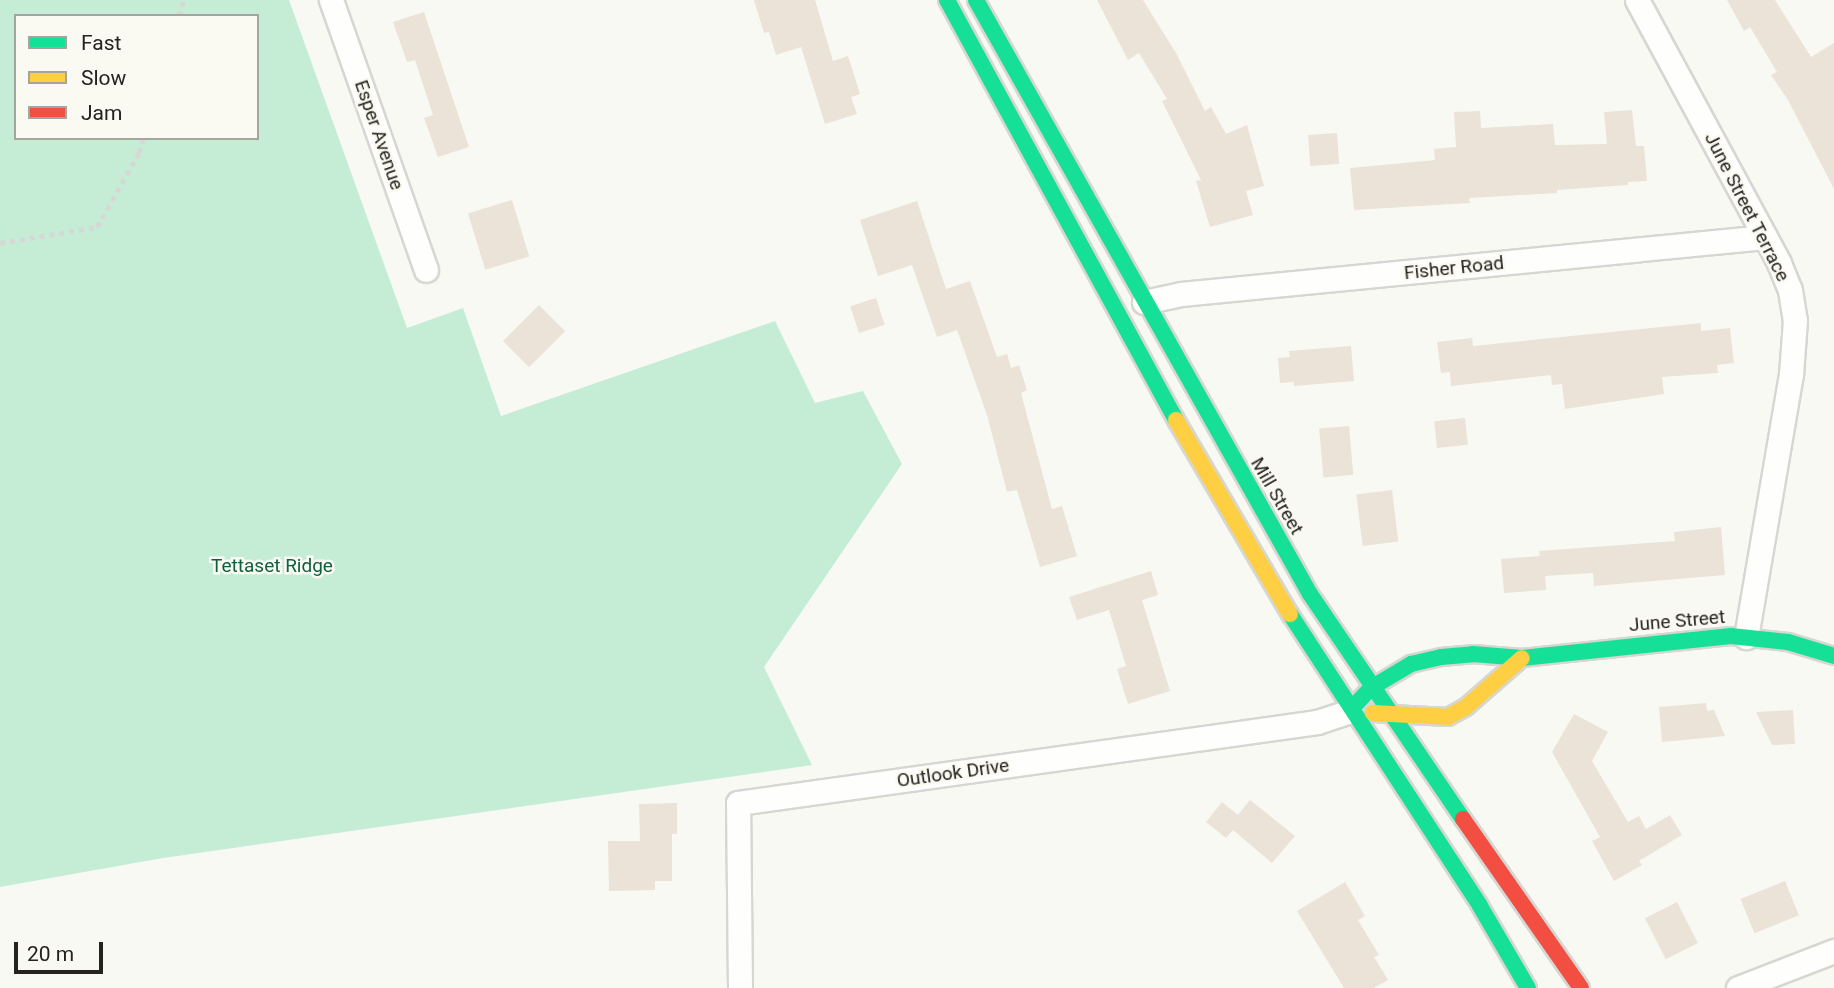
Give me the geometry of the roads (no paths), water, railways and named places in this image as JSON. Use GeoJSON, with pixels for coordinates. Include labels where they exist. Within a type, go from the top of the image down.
{"type":"FeatureCollection","features":[{"type":"Feature","properties":{"kind":"main road"},"geometry":{"type":"LineString","coordinates":[[947,0],[1197,459],[1350,711],[1480,906],[1528,988]]}},
{"type":"Feature","properties":{"kind":"main road","name":"Mill Street"},"geometry":{"type":"LineString","coordinates":[[976,0],[1254,500],[1310,594],[1371,688],[1581,988]]}},
{"type":"Feature","properties":{"kind":"main road","name":"June Street"},"geometry":{"type":"LineString","coordinates":[[1350,711],[1371,688],[1420,661],[1473,654],[1522,658],[1693,639],[1746,637],[1788,642],[1834,656]]}},
{"type":"Feature","properties":{"kind":"main road"},"geometry":{"type":"LineString","coordinates":[[1350,711],[1448,717],[1466,708],[1522,658]]}},
{"type":"Feature","properties":{"kind":"street","name":"Esper Avenue"},"geometry":{"type":"LineString","coordinates":[[331,0],[426,270]]}},
{"type":"Feature","properties":{"kind":"street","name":"June Street Terrace"},"geometry":{"type":"LineString","coordinates":[[1637,0],[1765,237],[1790,290],[1795,320],[1795,345],[1746,637]]}},
{"type":"Feature","properties":{"kind":"street","name":"Fisher Road"},"geometry":{"type":"LineString","coordinates":[[1144,302],[1181,294],[1765,237]]}},
{"type":"Feature","properties":{"kind":"street","name":"Outlook Drive"},"geometry":{"type":"LineString","coordinates":[[740,988],[738,803],[1303,724],[1350,711]]}},
{"type":"Feature","properties":{"kind":"street"},"geometry":{"type":"LineString","coordinates":[[1738,988],[1834,951]]}},
{"type":"Feature","properties":{"kind":"park label","name":"Tettaset Ridge"},"geometry":{"type":"Point","coordinates":[272,566]}}]}
